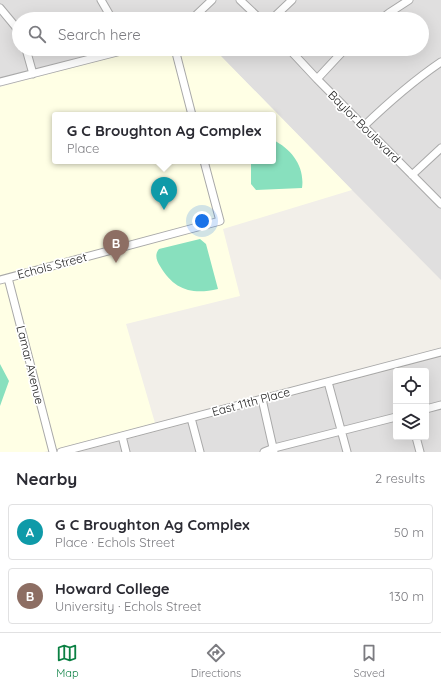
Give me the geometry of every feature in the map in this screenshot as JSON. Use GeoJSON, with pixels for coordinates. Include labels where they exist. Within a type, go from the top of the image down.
{"type":"FeatureCollection","features":[{"type":"Feature","properties":{"kind":"street"},"geometry":{"type":"LineString","coordinates":[[101,0],[108,12]]}},
{"type":"Feature","properties":{"kind":"street"},"geometry":{"type":"LineString","coordinates":[[199,12],[212,0]]}},
{"type":"Feature","properties":{"kind":"street"},"geometry":{"type":"LineString","coordinates":[[240,0],[253,12]]}},
{"type":"Feature","properties":{"kind":"street"},"geometry":{"type":"LineString","coordinates":[[279,12],[292,0]]}},
{"type":"Feature","properties":{"kind":"street"},"geometry":{"type":"LineString","coordinates":[[391,12],[409,0]]}},
{"type":"Feature","properties":{"kind":"street"},"geometry":{"type":"LineString","coordinates":[[0,8],[12,22]]}},
{"type":"Feature","properties":{"kind":"street"},"geometry":{"type":"LineString","coordinates":[[28,56],[33,74]]}},
{"type":"Feature","properties":{"kind":"street"},"geometry":{"type":"LineString","coordinates":[[0,82],[101,56]]}},
{"type":"Feature","properties":{"kind":"street"},"geometry":{"type":"LineString","coordinates":[[177,56],[191,112]]}},
{"type":"Feature","properties":{"kind":"street","name":"Baylor Boulevard"},"geometry":{"type":"LineString","coordinates":[[296,56],[441,204]]}},
{"type":"Feature","properties":{"kind":"street"},"geometry":{"type":"LineString","coordinates":[[317,79],[338,56]]}},
{"type":"Feature","properties":{"kind":"street"},"geometry":{"type":"LineString","coordinates":[[364,126],[425,72],[441,62]]}},
{"type":"Feature","properties":{"kind":"street"},"geometry":{"type":"LineString","coordinates":[[412,175],[441,148]]}},
{"type":"Feature","properties":{"kind":"street","name":"Echols Street"},"geometry":{"type":"LineString","coordinates":[[0,280],[220,221],[205,164]]}},
{"type":"Feature","properties":{"kind":"street","name":"Lamar Avenue"},"geometry":{"type":"LineString","coordinates":[[8,278],[52,452]]}},
{"type":"Feature","properties":{"kind":"street","name":"East 11th Place"},"geometry":{"type":"LineString","coordinates":[[62,452],[328,382],[398,367],[441,352]]}},
{"type":"Feature","properties":{"kind":"street"},"geometry":{"type":"LineString","coordinates":[[328,382],[347,452]]}},
{"type":"Feature","properties":{"kind":"street"},"geometry":{"type":"LineString","coordinates":[[262,399],[274,450]]}},
{"type":"Feature","properties":{"kind":"street"},"geometry":{"type":"LineString","coordinates":[[429,408],[441,405]]}},
{"type":"Feature","properties":{"kind":"street"},"geometry":{"type":"LineString","coordinates":[[191,418],[200,452]]}},
{"type":"Feature","properties":{"kind":"street"},"geometry":{"type":"LineString","coordinates":[[264,452],[393,418]]}},
{"type":"Feature","properties":{"kind":"street"},"geometry":{"type":"LineString","coordinates":[[122,436],[126,452]]}},
{"type":"Feature","properties":{"kind":"street"},"geometry":{"type":"LineString","coordinates":[[417,440],[420,452]]}},
{"type":"Feature","properties":{"kind":"shaded area"},"geometry":{"type":"Polygon","coordinates":[[[0,0],[441,0],[441,280],[221,56],[429,56],[429,12],[12,12],[12,56],[85,56],[0,78],[0,0]]]}},
{"type":"Feature","properties":{"kind":"shaded area"},"geometry":{"type":"Polygon","coordinates":[[[117,56],[221,56],[276,112],[52,112],[52,164],[276,164],[276,112],[352,190],[223,229],[240,296],[126,324],[155,423],[44,452],[0,452],[0,87],[117,56]]]}},
{"type":"Feature","properties":{"kind":"shaded area"},"geometry":{"type":"Polygon","coordinates":[[[441,357],[441,452],[79,452],[393,370],[393,440],[429,440],[429,368],[399,368],[441,357]]]}},
{"type":"Feature","properties":{"kind":"green space"},"geometry":{"type":"Polygon","coordinates":[[[276,142],[286,148],[299,166],[302,188],[256,190],[251,184],[251,164],[276,164],[276,142]]]}},
{"type":"Feature","properties":{"kind":"green space"},"geometry":{"type":"Polygon","coordinates":[[[200,239],[206,244],[218,289],[209,291],[192,291],[184,289],[171,281],[157,260],[156,256],[159,249],[200,239]]]}},
{"type":"Feature","properties":{"kind":"green space"},"geometry":{"type":"Polygon","coordinates":[[[0,364],[9,381],[0,406],[0,364]]]}},
{"type":"Feature","properties":{"kind":"place","name":"G C Broughton Ag Complex"},"geometry":{"type":"Point","coordinates":[164,210]}},
{"type":"Feature","properties":{"kind":"place","name":"Howard College"},"geometry":{"type":"Point","coordinates":[116,263]}}]}
